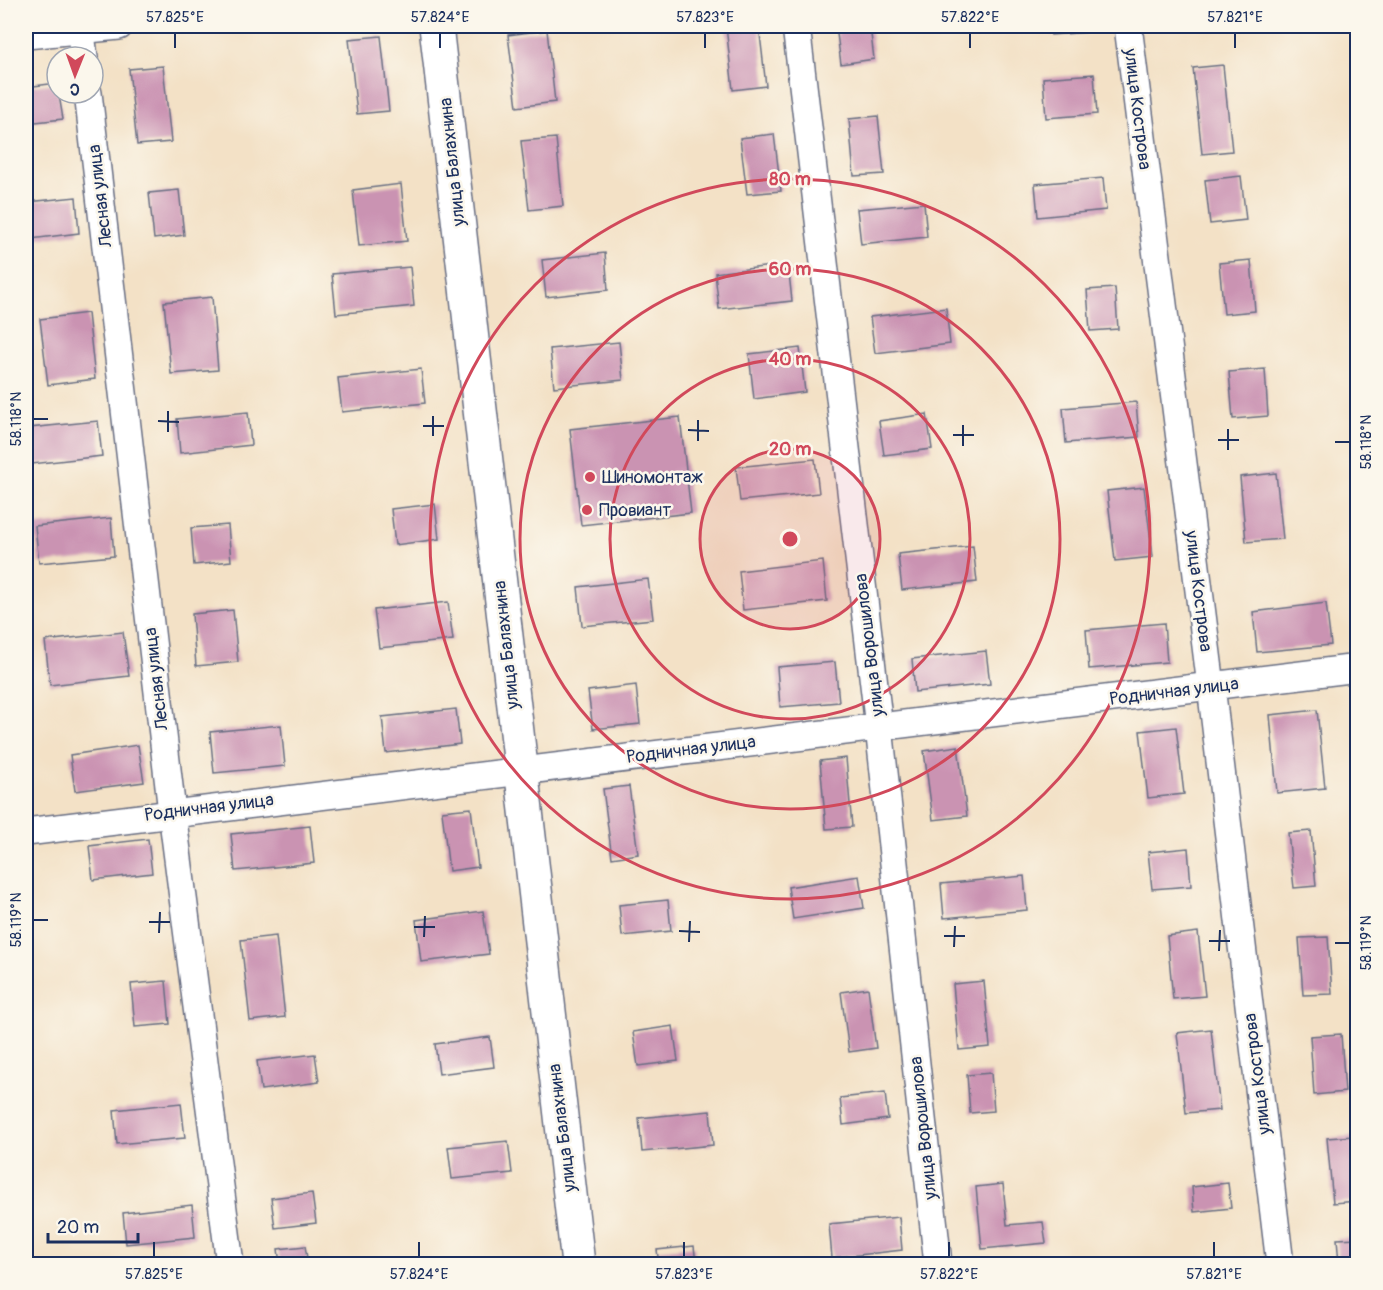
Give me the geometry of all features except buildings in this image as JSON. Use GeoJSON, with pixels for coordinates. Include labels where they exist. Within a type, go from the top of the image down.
{"type":"FeatureCollection","features":[{"type":"Feature","properties":{"kind":"street"},"geometry":{"type":"LineString","coordinates":[[26,35],[119,26]]}},
{"type":"Feature","properties":{"kind":"street","name":"улица Балахнина"},"geometry":{"type":"LineString","coordinates":[[436,26],[578,1264]]}},
{"type":"Feature","properties":{"kind":"street","name":"улица Ворошилова"},"geometry":{"type":"LineString","coordinates":[[796,26],[879,727],[938,1264]]}},
{"type":"Feature","properties":{"kind":"street","name":"улица Кострова"},"geometry":{"type":"LineString","coordinates":[[1128,26],[1211,686],[1280,1264]]}},
{"type":"Feature","properties":{"kind":"street"},"geometry":{"type":"LineString","coordinates":[[81,28],[83,45]]}},
{"type":"Feature","properties":{"kind":"street","name":"Лесная улица"},"geometry":{"type":"LineString","coordinates":[[89,105],[172,812],[230,1264]]}},
{"type":"Feature","properties":{"kind":"street","name":"Родничная улица"},"geometry":{"type":"LineString","coordinates":[[26,832],[520,769],[1358,668]]}},
{"type":"Feature","properties":{"kind":"place","name":"Шиномонтаж"},"geometry":{"type":"Point","coordinates":[590,477]}},
{"type":"Feature","properties":{"kind":"place","name":"Провиант"},"geometry":{"type":"Point","coordinates":[587,510]}}]}
